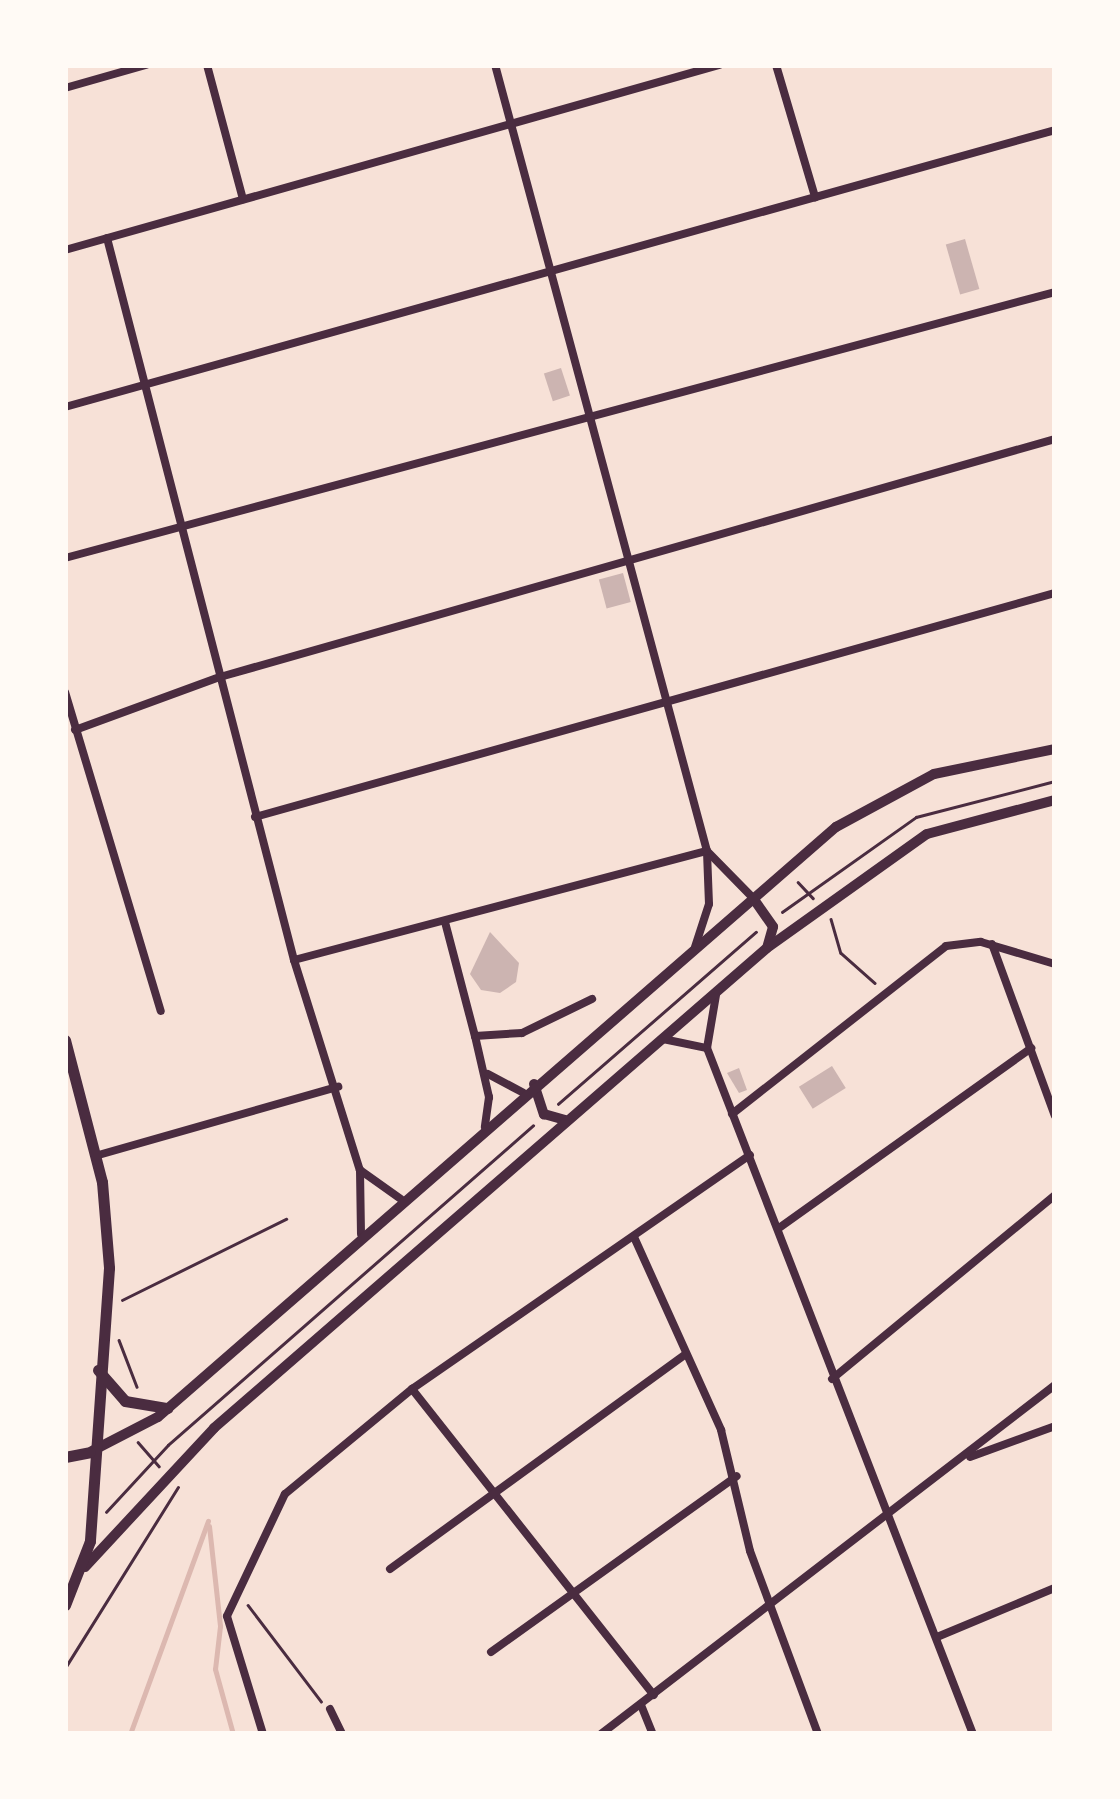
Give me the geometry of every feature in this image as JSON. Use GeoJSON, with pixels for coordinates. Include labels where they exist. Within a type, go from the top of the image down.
{"type":"FeatureCollection","features":[{"type":"Feature","properties":{"kind":"main road"},"geometry":{"type":"LineString","coordinates":[[65,1457],[90,1452],[167,1408],[401,1199],[786,868],[914,782],[1055,749]]}},
{"type":"Feature","properties":{"kind":"main road"},"geometry":{"type":"LineString","coordinates":[[65,1604],[85,1567],[166,1472],[564,1120],[767,948],[820,906],[927,834],[1055,800]]}},
{"type":"Feature","properties":{"kind":"main road"},"geometry":{"type":"LineString","coordinates":[[753,898],[773,927],[767,948]]}},
{"type":"Feature","properties":{"kind":"main road"},"geometry":{"type":"LineString","coordinates":[[65,1040],[107,1216],[106,1308],[90,1452],[85,1567]]}},
{"type":"Feature","properties":{"kind":"main road"},"geometry":{"type":"LineString","coordinates":[[534,1084],[544,1114],[564,1120]]}},
{"type":"Feature","properties":{"kind":"main road"},"geometry":{"type":"LineString","coordinates":[[98,1370],[125,1401],[167,1408]]}},
{"type":"Feature","properties":{"kind":"street"},"geometry":{"type":"LineString","coordinates":[[65,88],[146,65]]}},
{"type":"Feature","properties":{"kind":"street"},"geometry":{"type":"LineString","coordinates":[[208,65],[243,200]]}},
{"type":"Feature","properties":{"kind":"street"},"geometry":{"type":"LineString","coordinates":[[495,65],[707,850],[709,904],[694,950]]}},
{"type":"Feature","properties":{"kind":"street"},"geometry":{"type":"LineString","coordinates":[[65,250],[719,65]]}},
{"type":"Feature","properties":{"kind":"street"},"geometry":{"type":"LineString","coordinates":[[776,65],[815,197]]}},
{"type":"Feature","properties":{"kind":"street"},"geometry":{"type":"LineString","coordinates":[[65,407],[550,268],[1055,130]]}},
{"type":"Feature","properties":{"kind":"street"},"geometry":{"type":"LineString","coordinates":[[107,238],[141,384],[255,817],[294,960],[338,1087],[360,1170],[361,1234]]}},
{"type":"Feature","properties":{"kind":"street"},"geometry":{"type":"LineString","coordinates":[[65,558],[1055,292]]}},
{"type":"Feature","properties":{"kind":"street"},"geometry":{"type":"LineString","coordinates":[[75,730],[220,677],[628,556],[1055,440]]}},
{"type":"Feature","properties":{"kind":"street"},"geometry":{"type":"LineString","coordinates":[[255,817],[1055,594]]}},
{"type":"Feature","properties":{"kind":"street"},"geometry":{"type":"LineString","coordinates":[[65,692],[161,1010]]}},
{"type":"Feature","properties":{"kind":"street"},"geometry":{"type":"LineString","coordinates":[[707,850],[753,898]]}},
{"type":"Feature","properties":{"kind":"street"},"geometry":{"type":"LineString","coordinates":[[294,960],[707,850]]}},
{"type":"Feature","properties":{"kind":"street"},"geometry":{"type":"LineString","coordinates":[[445,922],[485,1071],[484,1127]]}},
{"type":"Feature","properties":{"kind":"street"},"geometry":{"type":"LineString","coordinates":[[992,944],[1055,1116]]}},
{"type":"Feature","properties":{"kind":"street"},"geometry":{"type":"LineString","coordinates":[[732,1114],[946,946],[992,944],[1055,964]]}},
{"type":"Feature","properties":{"kind":"street"},"geometry":{"type":"LineString","coordinates":[[717,992],[707,1048],[780,1228],[832,1379],[890,1511],[972,1734]]}},
{"type":"Feature","properties":{"kind":"street"},"geometry":{"type":"LineString","coordinates":[[475,1036],[522,1032],[592,1000]]}},
{"type":"Feature","properties":{"kind":"street"},"geometry":{"type":"LineString","coordinates":[[662,1039],[707,1048]]}},
{"type":"Feature","properties":{"kind":"street"},"geometry":{"type":"LineString","coordinates":[[780,1228],[1031,1048]]}},
{"type":"Feature","properties":{"kind":"street"},"geometry":{"type":"LineString","coordinates":[[485,1071],[523,1094]]}},
{"type":"Feature","properties":{"kind":"street"},"geometry":{"type":"LineString","coordinates":[[95,1156],[338,1087]]}},
{"type":"Feature","properties":{"kind":"street"},"geometry":{"type":"LineString","coordinates":[[263,1734],[227,1616],[236,1588],[285,1494],[412,1389],[750,1156]]}},
{"type":"Feature","properties":{"kind":"street"},"geometry":{"type":"LineString","coordinates":[[360,1170],[401,1199]]}},
{"type":"Feature","properties":{"kind":"street"},"geometry":{"type":"LineString","coordinates":[[832,1379],[1055,1195]]}},
{"type":"Feature","properties":{"kind":"street"},"geometry":{"type":"LineString","coordinates":[[634,1237],[737,1476],[768,1604],[818,1734]]}},
{"type":"Feature","properties":{"kind":"street"},"geometry":{"type":"LineString","coordinates":[[390,1569],[684,1354]]}},
{"type":"Feature","properties":{"kind":"street"},"geometry":{"type":"LineString","coordinates":[[601,1734],[1055,1385]]}},
{"type":"Feature","properties":{"kind":"street"},"geometry":{"type":"LineString","coordinates":[[412,1389],[570,1594],[654,1695]]}},
{"type":"Feature","properties":{"kind":"street"},"geometry":{"type":"LineString","coordinates":[[962,1460],[1055,1426]]}},
{"type":"Feature","properties":{"kind":"street"},"geometry":{"type":"LineString","coordinates":[[492,1652],[737,1476]]}},
{"type":"Feature","properties":{"kind":"street"},"geometry":{"type":"LineString","coordinates":[[937,1637],[1055,1588]]}},
{"type":"Feature","properties":{"kind":"street"},"geometry":{"type":"LineString","coordinates":[[640,1705],[653,1734]]}},
{"type":"Feature","properties":{"kind":"street"},"geometry":{"type":"LineString","coordinates":[[330,1709],[342,1734]]}},
{"type":"Feature","properties":{"kind":"path"},"geometry":{"type":"LineString","coordinates":[[786,868],[820,906],[841,953],[885,995]]}},
{"type":"Feature","properties":{"kind":"path"},"geometry":{"type":"LineString","coordinates":[[463,1146],[494,1183]]}},
{"type":"Feature","properties":{"kind":"path"},"geometry":{"type":"LineString","coordinates":[[137,1386],[106,1308],[286,1219]]}},
{"type":"Feature","properties":{"kind":"path"},"geometry":{"type":"LineString","coordinates":[[65,1668],[119,1569],[179,1496],[178,1485]]}},
{"type":"Feature","properties":{"kind":"path"},"geometry":{"type":"LineString","coordinates":[[236,1588],[330,1709]]}},
{"type":"Feature","properties":{"kind":"building"},"geometry":{"type":"Polygon","coordinates":[[[965,239],[979,289],[960,294],[946,245],[965,239]]]}},
{"type":"Feature","properties":{"kind":"building"},"geometry":{"type":"Polygon","coordinates":[[[561,368],[570,396],[553,401],[544,374],[561,368]]]}},
{"type":"Feature","properties":{"kind":"building"},"geometry":{"type":"Polygon","coordinates":[[[623,573],[631,602],[607,608],[599,579],[623,573]]]}},
{"type":"Feature","properties":{"kind":"building"},"geometry":{"type":"Polygon","coordinates":[[[490,932],[519,963],[516,982],[500,993],[481,990],[470,974],[490,932]]]}},
{"type":"Feature","properties":{"kind":"building"},"geometry":{"type":"Polygon","coordinates":[[[832,1066],[846,1088],[813,1109],[799,1087],[832,1066]]]}},
{"type":"Feature","properties":{"kind":"building"},"geometry":{"type":"Polygon","coordinates":[[[739,1068],[747,1090],[739,1093],[727,1073],[739,1068]]]}},
{"type":"Feature","properties":{"kind":"waterway"},"geometry":{"type":"LineString","coordinates":[[130,1734],[208,1521]]}},
{"type":"Feature","properties":{"kind":"waterway"},"geometry":{"type":"LineString","coordinates":[[209,1526],[220,1626],[215,1669],[233,1734]]}}]}
